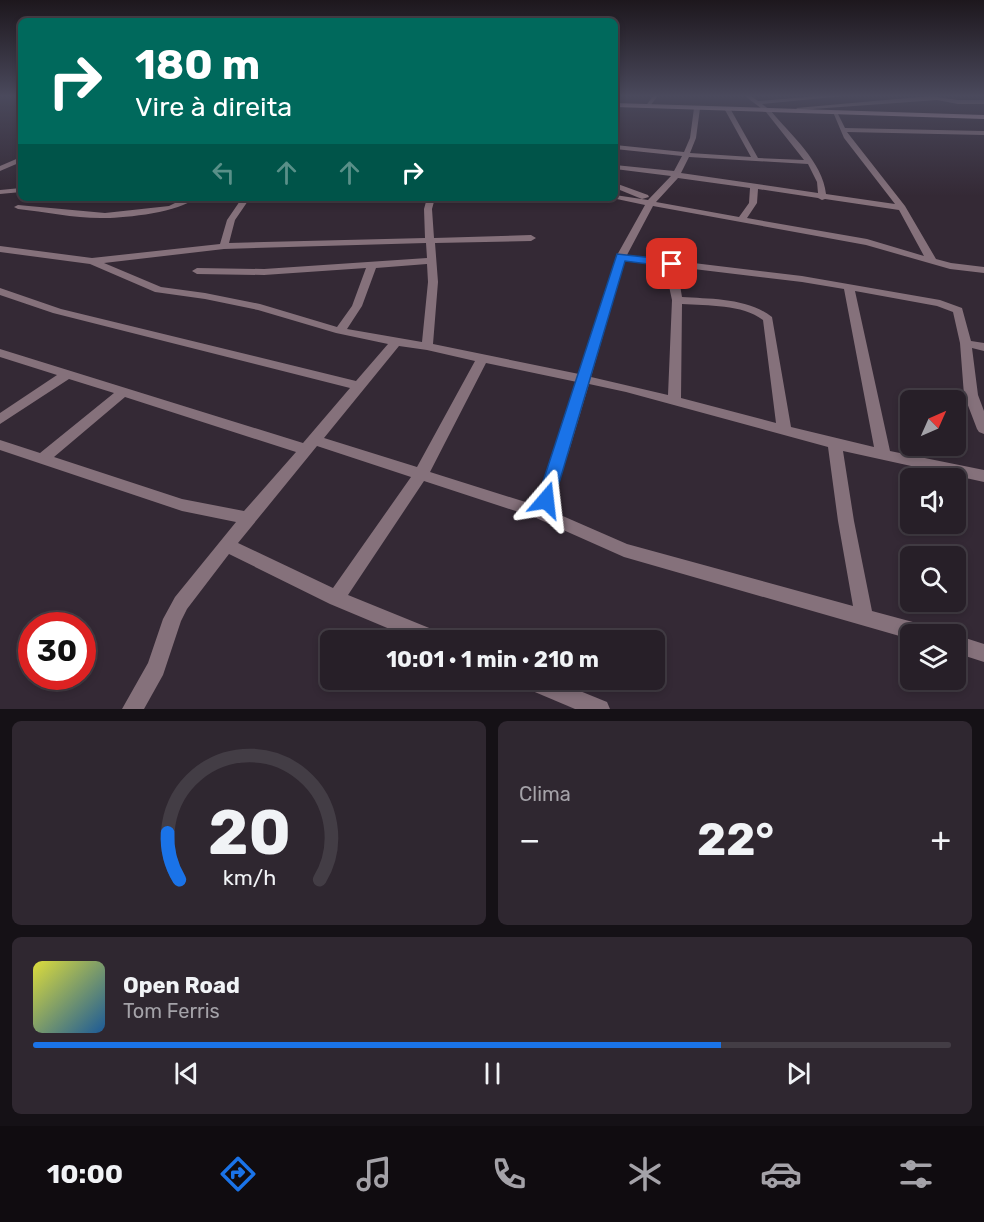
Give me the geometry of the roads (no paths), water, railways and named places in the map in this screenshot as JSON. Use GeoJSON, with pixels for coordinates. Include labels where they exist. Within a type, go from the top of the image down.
{"type":"FeatureCollection","features":[{"type":"Feature","properties":{"kind":"street"},"geometry":{"type":"LineString","coordinates":[[540,513],[562,451],[621,257],[652,201],[677,174],[693,138],[694,129]]}},
{"type":"Feature","properties":{"kind":"street"},"geometry":{"type":"LineString","coordinates":[[739,129],[755,159]]}},
{"type":"Feature","properties":{"kind":"street"},"geometry":{"type":"LineString","coordinates":[[783,129],[810,162],[821,182],[822,198]]}},
{"type":"Feature","properties":{"kind":"street"},"geometry":{"type":"LineString","coordinates":[[842,130],[984,133]]}},
{"type":"Feature","properties":{"kind":"street"},"geometry":{"type":"LineString","coordinates":[[842,130],[902,208],[932,261]]}},
{"type":"Feature","properties":{"kind":"street"},"geometry":{"type":"LineString","coordinates":[[618,147],[686,155],[810,162]]}},
{"type":"Feature","properties":{"kind":"street"},"geometry":{"type":"LineString","coordinates":[[0,169],[18,160]]}},
{"type":"Feature","properties":{"kind":"street"},"geometry":{"type":"LineString","coordinates":[[618,167],[902,208]]}},
{"type":"Feature","properties":{"kind":"street"},"geometry":{"type":"LineString","coordinates":[[618,186],[652,201]]}},
{"type":"Feature","properties":{"kind":"street"},"geometry":{"type":"LineString","coordinates":[[741,219],[753,203],[754,188]]}},
{"type":"Feature","properties":{"kind":"street"},"geometry":{"type":"LineString","coordinates":[[0,192],[18,190]]}},
{"type":"Feature","properties":{"kind":"street"},"geometry":{"type":"LineString","coordinates":[[618,197],[652,201],[867,242],[932,261],[984,270]]}},
{"type":"Feature","properties":{"kind":"street"},"geometry":{"type":"LineString","coordinates":[[18,207],[105,216],[170,207],[187,201]]}},
{"type":"Feature","properties":{"kind":"street"},"geometry":{"type":"LineString","coordinates":[[224,246],[231,220],[244,201]]}},
{"type":"Feature","properties":{"kind":"street"},"geometry":{"type":"LineString","coordinates":[[427,346],[433,282],[428,239],[430,201]]}},
{"type":"Feature","properties":{"kind":"street"},"geometry":{"type":"LineString","coordinates":[[0,249],[92,261],[224,246],[531,238]]}},
{"type":"Feature","properties":{"kind":"street"},"geometry":{"type":"LineString","coordinates":[[621,257],[802,279],[952,306],[960,312],[966,343],[971,395],[984,429]]}},
{"type":"Feature","properties":{"kind":"street"},"geometry":{"type":"LineString","coordinates":[[92,261],[159,290],[260,307],[340,331],[427,346],[583,379],[835,444],[984,476]]}},
{"type":"Feature","properties":{"kind":"street"},"geometry":{"type":"LineString","coordinates":[[197,271],[264,272],[432,261]]}},
{"type":"Feature","properties":{"kind":"street"},"geometry":{"type":"LineString","coordinates":[[672,264],[676,300],[675,401]]}},
{"type":"Feature","properties":{"kind":"street"},"geometry":{"type":"LineString","coordinates":[[340,331],[357,306],[372,266]]}},
{"type":"Feature","properties":{"kind":"street"},"geometry":{"type":"LineString","coordinates":[[849,288],[883,454]]}},
{"type":"Feature","properties":{"kind":"street"},"geometry":{"type":"LineString","coordinates":[[0,291],[57,310],[358,386]]}},
{"type":"Feature","properties":{"kind":"street"},"geometry":{"type":"LineString","coordinates":[[676,300],[750,309],[768,319],[784,430]]}},
{"type":"Feature","properties":{"kind":"street"},"geometry":{"type":"LineString","coordinates":[[132,709],[156,668],[172,620],[181,603],[248,518],[396,342]]}},
{"type":"Feature","properties":{"kind":"street"},"geometry":{"type":"LineString","coordinates":[[966,343],[984,346]]}},
{"type":"Feature","properties":{"kind":"street"},"geometry":{"type":"LineString","coordinates":[[0,353],[123,393],[422,474],[540,513],[624,550],[900,627]]}},
{"type":"Feature","properties":{"kind":"street"},"geometry":{"type":"LineString","coordinates":[[336,598],[422,474],[482,359]]}},
{"type":"Feature","properties":{"kind":"street"},"geometry":{"type":"LineString","coordinates":[[0,419],[68,374]]}},
{"type":"Feature","properties":{"kind":"street"},"geometry":{"type":"LineString","coordinates":[[42,459],[123,393]]}},
{"type":"Feature","properties":{"kind":"street"},"geometry":{"type":"LineString","coordinates":[[835,444],[846,521],[864,616]]}},
{"type":"Feature","properties":{"kind":"street"},"geometry":{"type":"LineString","coordinates":[[0,445],[182,506],[248,518]]}},
{"type":"Feature","properties":{"kind":"street"},"geometry":{"type":"LineString","coordinates":[[226,545],[336,598],[413,630]]}},
{"type":"Feature","properties":{"kind":"street"},"geometry":{"type":"LineString","coordinates":[[966,647],[984,653]]}},
{"type":"Feature","properties":{"kind":"street"},"geometry":{"type":"LineString","coordinates":[[554,690],[600,709]]}}]}
